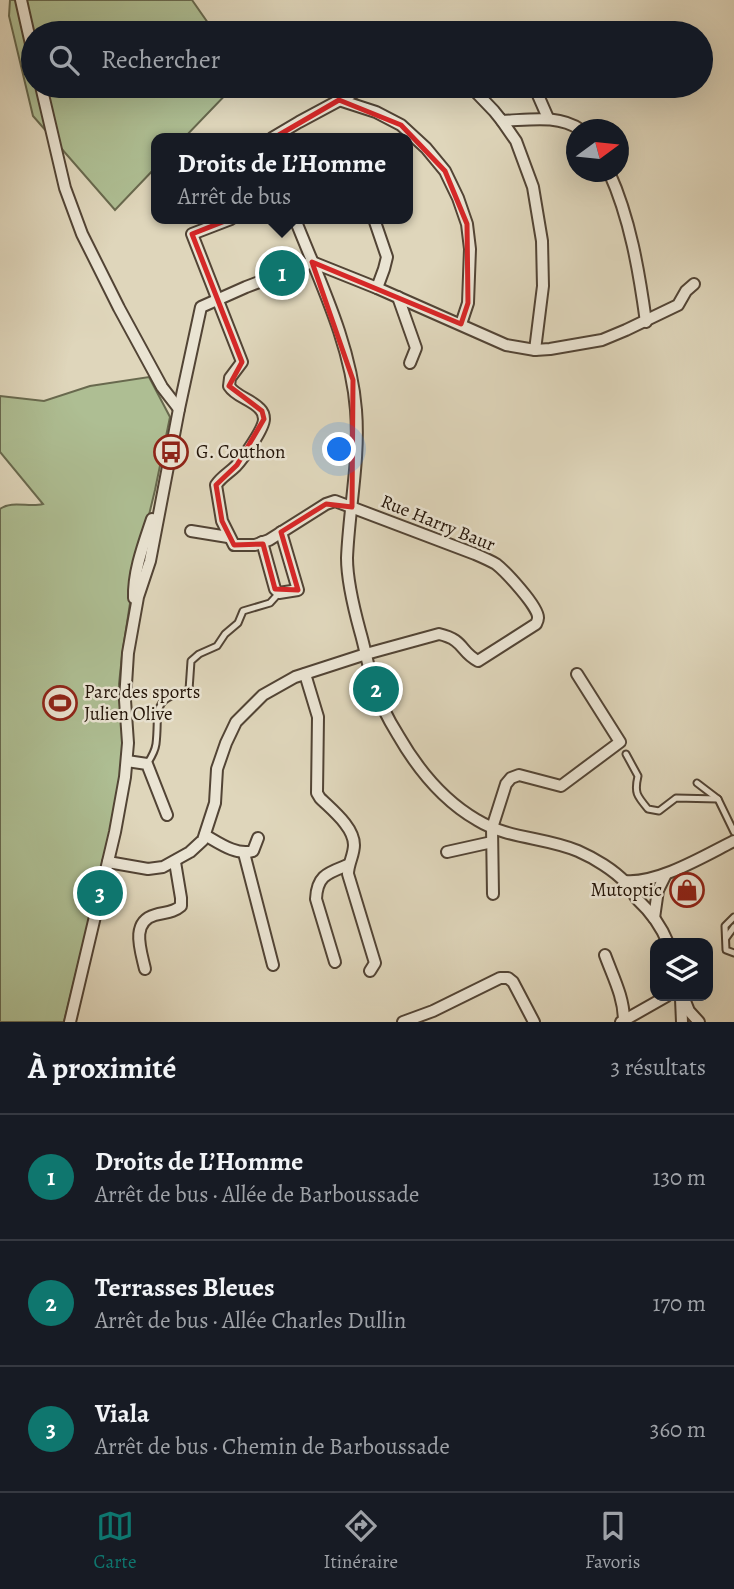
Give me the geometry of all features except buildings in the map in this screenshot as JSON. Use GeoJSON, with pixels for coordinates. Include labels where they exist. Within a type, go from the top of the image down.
{"type":"FeatureCollection","features":[{"type":"Feature","properties":{"kind":"street"},"geometry":{"type":"LineString","coordinates":[[21,0],[26,21]]}},
{"type":"Feature","properties":{"kind":"street"},"geometry":{"type":"LineString","coordinates":[[44,98],[65,188],[82,234],[118,308],[162,387],[178,409]]}},
{"type":"Feature","properties":{"kind":"street"},"geometry":{"type":"LineString","coordinates":[[281,133],[343,98]]}},
{"type":"Feature","properties":{"kind":"street"},"geometry":{"type":"LineString","coordinates":[[482,98],[516,141],[533,187],[542,241],[543,286],[535,350]]}},
{"type":"Feature","properties":{"kind":"street"},"geometry":{"type":"LineString","coordinates":[[540,98],[548,118]]}},
{"type":"Feature","properties":{"kind":"street"},"geometry":{"type":"LineString","coordinates":[[339,100],[376,112],[401,125],[410,133]]}},
{"type":"Feature","properties":{"kind":"street"},"geometry":{"type":"LineString","coordinates":[[502,121],[548,118],[566,122]]}},
{"type":"Feature","properties":{"kind":"street"},"geometry":{"type":"LineString","coordinates":[[413,136],[445,171],[467,224],[470,249],[468,303],[460,324]]}},
{"type":"Feature","properties":{"kind":"street"},"geometry":{"type":"LineString","coordinates":[[613,182],[634,250],[646,321]]}},
{"type":"Feature","properties":{"kind":"street"},"geometry":{"type":"LineString","coordinates":[[218,224],[192,234],[242,362],[230,378],[229,386],[232,391],[262,411],[264,419],[237,465],[221,477],[216,485],[222,521],[231,541]]}},
{"type":"Feature","properties":{"kind":"street"},"geometry":{"type":"LineString","coordinates":[[297,224],[345,349],[353,380],[357,413],[356,454],[347,561],[354,608],[373,684],[385,713],[407,750],[430,780],[463,811],[492,828],[576,850],[607,867],[625,881],[644,903],[665,938]]}},
{"type":"Feature","properties":{"kind":"street"},"geometry":{"type":"LineString","coordinates":[[376,224],[387,257],[377,288]]}},
{"type":"Feature","properties":{"kind":"street"},"geometry":{"type":"LineString","coordinates":[[70,1022],[125,777],[128,743],[126,668],[135,615],[134,591],[141,573],[152,520],[161,499],[201,307],[312,262],[506,345],[535,350],[602,340],[678,305],[686,291],[694,284]]}},
{"type":"Feature","properties":{"kind":"street"},"geometry":{"type":"LineString","coordinates":[[398,297],[416,348],[410,363]]}},
{"type":"Feature","properties":{"kind":"street"},"geometry":{"type":"LineString","coordinates":[[191,531],[256,545],[326,504],[335,501],[352,507]]}},
{"type":"Feature","properties":{"kind":"street","name":"Rue Harry Baur"},"geometry":{"type":"LineString","coordinates":[[352,507],[494,563],[522,590],[537,612],[538,618],[536,624],[478,661],[473,659],[457,640],[439,634],[366,654]]}},
{"type":"Feature","properties":{"kind":"street"},"geometry":{"type":"LineString","coordinates":[[262,542],[275,589],[279,593],[298,590],[281,532]]}},
{"type":"Feature","properties":{"kind":"street"},"geometry":{"type":"LineString","coordinates":[[108,862],[148,869],[163,867],[190,852],[205,835],[215,803],[217,769],[236,722],[264,695],[295,677],[366,654]]}},
{"type":"Feature","properties":{"kind":"street"},"geometry":{"type":"LineString","coordinates":[[305,674],[318,717],[317,793],[351,833],[354,843],[348,874],[375,963],[370,971]]}},
{"type":"Feature","properties":{"kind":"street"},"geometry":{"type":"LineString","coordinates":[[493,894],[492,828],[506,784],[511,778],[519,775],[561,786],[620,742],[577,674]]}},
{"type":"Feature","properties":{"kind":"street"},"geometry":{"type":"LineString","coordinates":[[127,761],[147,764],[167,815]]}},
{"type":"Feature","properties":{"kind":"street"},"geometry":{"type":"LineString","coordinates":[[205,835],[240,853],[253,851],[258,838]]}},
{"type":"Feature","properties":{"kind":"street"},"geometry":{"type":"LineString","coordinates":[[625,881],[643,881],[666,874],[734,841]]}},
{"type":"Feature","properties":{"kind":"street"},"geometry":{"type":"LineString","coordinates":[[447,852],[492,842]]}},
{"type":"Feature","properties":{"kind":"street"},"geometry":{"type":"LineString","coordinates":[[244,853],[273,965]]}},
{"type":"Feature","properties":{"kind":"street"},"geometry":{"type":"LineString","coordinates":[[145,969],[138,934],[141,925],[146,918],[174,912],[181,906],[175,862]]}},
{"type":"Feature","properties":{"kind":"street"},"geometry":{"type":"LineString","coordinates":[[335,962],[316,899],[316,889],[320,880],[329,872],[348,864]]}},
{"type":"Feature","properties":{"kind":"street"},"geometry":{"type":"LineString","coordinates":[[644,903],[648,903],[657,894],[666,874]]}},
{"type":"Feature","properties":{"kind":"street"},"geometry":{"type":"LineString","coordinates":[[643,881],[656,885],[654,918]]}},
{"type":"Feature","properties":{"kind":"street"},"geometry":{"type":"LineString","coordinates":[[635,894],[636,886],[643,881]]}},
{"type":"Feature","properties":{"kind":"street"},"geometry":{"type":"LineString","coordinates":[[605,955],[620,992],[624,1008],[623,1021]]}},
{"type":"Feature","properties":{"kind":"street"},"geometry":{"type":"LineString","coordinates":[[402,1022],[433,1011],[500,978],[508,978],[513,982],[534,1022]]}},
{"type":"Feature","properties":{"kind":"street"},"geometry":{"type":"LineString","coordinates":[[623,1021],[658,1001]]}},
{"type":"Feature","properties":{"kind":"street"},"geometry":{"type":"LineString","coordinates":[[682,1001],[682,1022]]}},
{"type":"Feature","properties":{"kind":"street"},"geometry":{"type":"LineString","coordinates":[[685,1001],[699,1022]]}},
{"type":"Feature","properties":{"kind":"lane"},"geometry":{"type":"LineString","coordinates":[[147,764],[156,748],[157,714],[161,704],[172,695],[189,690],[191,661],[217,646],[237,623],[243,611],[270,603],[279,593]]}},
{"type":"Feature","properties":{"kind":"lane"},"geometry":{"type":"LineString","coordinates":[[626,754],[638,776],[635,787],[638,796],[648,809],[659,811],[676,798],[718,799]]}},
{"type":"Feature","properties":{"kind":"lane"},"geometry":{"type":"LineString","coordinates":[[697,783],[718,799],[734,832]]}},
{"type":"Feature","properties":{"kind":"lane"},"geometry":{"type":"LineString","coordinates":[[734,917],[725,926],[726,950],[734,953]]}},
{"type":"Feature","properties":{"kind":"lane"},"geometry":{"type":"LineString","coordinates":[[726,938],[734,926]]}},
{"type":"Feature","properties":{"kind":"highlighted area"},"geometry":{"type":"Polygon","coordinates":[[[339,100],[401,125],[445,171],[467,224],[468,303],[461,324],[312,262],[353,380],[352,507],[326,504],[281,532],[298,590],[275,589],[263,544],[234,545],[222,521],[216,485],[237,465],[264,419],[262,411],[229,386],[242,362],[192,234],[286,197],[265,143],[339,100]]]}},
{"type":"Feature","properties":{"kind":"green space"},"geometry":{"type":"Polygon","coordinates":[[[10,0],[192,0],[207,21],[21,21],[21,66],[9,16],[10,0]]]}},
{"type":"Feature","properties":{"kind":"green space"},"geometry":{"type":"Polygon","coordinates":[[[29,98],[222,98],[189,133],[151,133],[151,172],[115,210],[33,116],[29,98]]]}},
{"type":"Feature","properties":{"kind":"green space","name":"Parc des sports Julien Olive"},"geometry":{"type":"Polygon","coordinates":[[[149,377],[170,417],[134,577],[122,656],[119,684],[123,739],[121,773],[113,821],[64,1022],[0,1022],[0,509],[10,505],[43,504],[0,452],[0,396],[44,401],[90,386],[149,377]]]}},
{"type":"Feature","properties":{"kind":"place","name":"Droits de L’Homme"},"geometry":{"type":"Point","coordinates":[282,273]}},
{"type":"Feature","properties":{"kind":"place","name":"G. Couthon"},"geometry":{"type":"Point","coordinates":[171,452]}},
{"type":"Feature","properties":{"kind":"place","name":"Terrasses Bleues"},"geometry":{"type":"Point","coordinates":[376,689]}},
{"type":"Feature","properties":{"kind":"place","name":"Parc des sports Julien Olive"},"geometry":{"type":"Point","coordinates":[60,703]}},
{"type":"Feature","properties":{"kind":"place","name":"Mutoptic"},"geometry":{"type":"Point","coordinates":[687,890]}},
{"type":"Feature","properties":{"kind":"place","name":"Viala"},"geometry":{"type":"Point","coordinates":[100,893]}}]}
